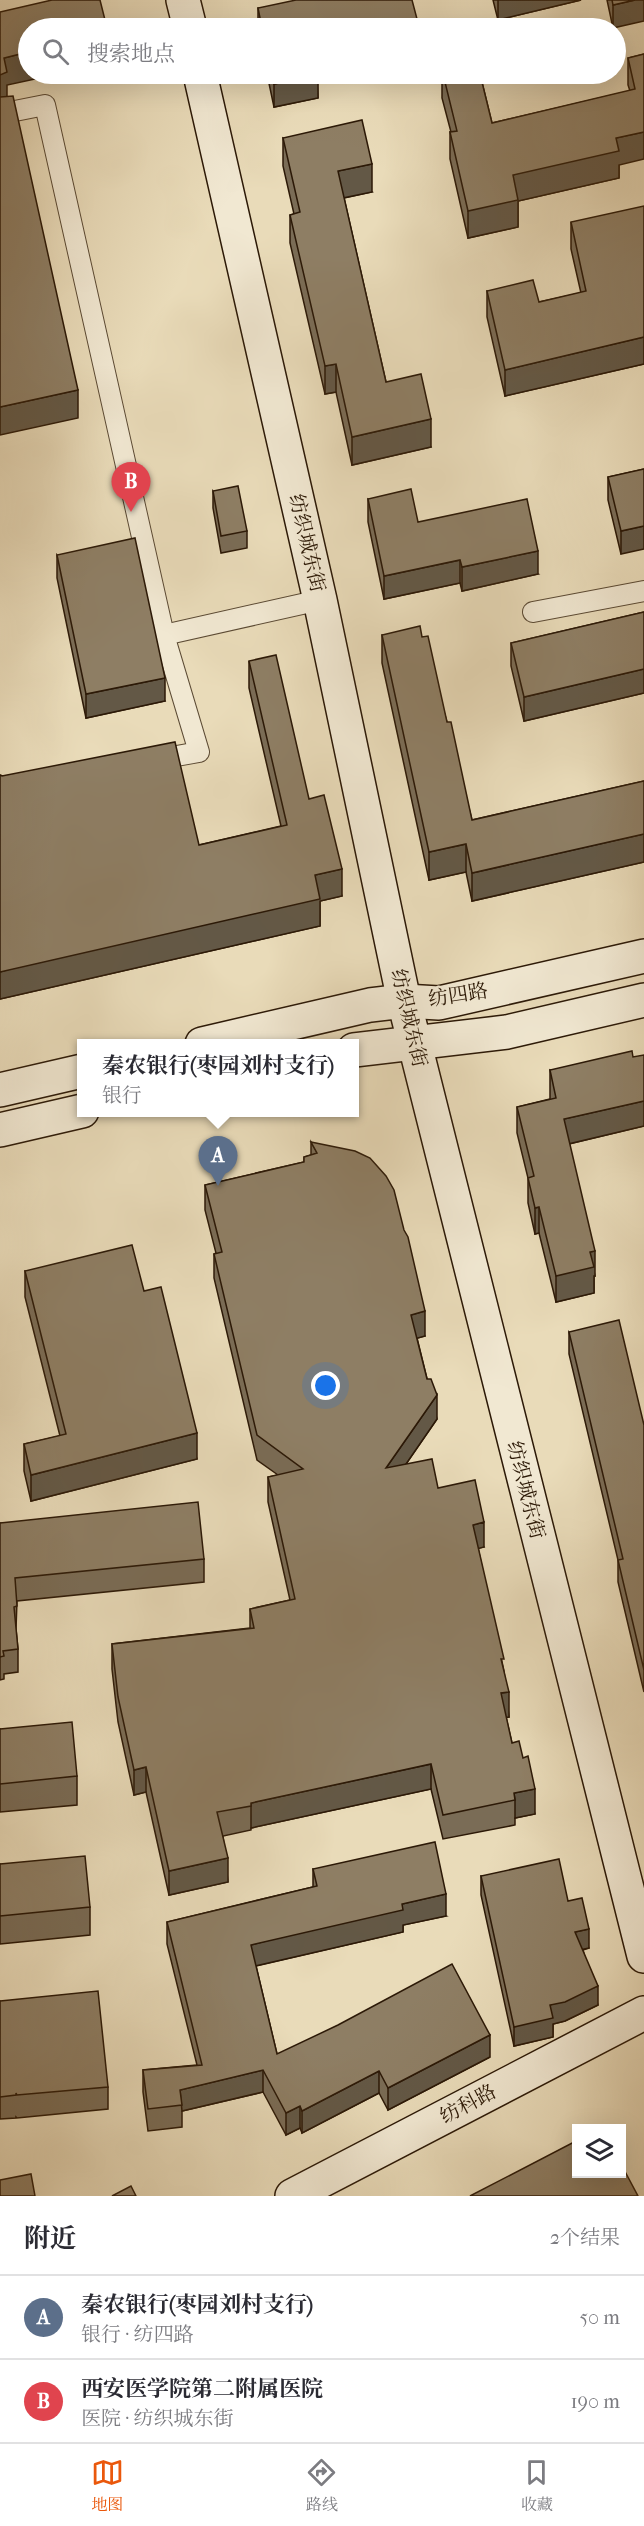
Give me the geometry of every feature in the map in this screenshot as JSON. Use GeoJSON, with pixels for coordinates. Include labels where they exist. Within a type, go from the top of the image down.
{"type":"FeatureCollection","features":[{"type":"Feature","properties":{"kind":"street"},"geometry":{"type":"LineString","coordinates":[[183,0],[188,18]]}},
{"type":"Feature","properties":{"kind":"street","name":"纺织城东街"},"geometry":{"type":"LineString","coordinates":[[202,84],[320,600],[404,1001],[644,1956]]}},
{"type":"Feature","properties":{"kind":"street","name":"纺四路"},"geometry":{"type":"LineString","coordinates":[[224,1039],[370,1005],[404,1001],[439,1003],[644,956]]}},
{"type":"Feature","properties":{"kind":"street","name":"纺四路"},"geometry":{"type":"LineString","coordinates":[[359,1049],[507,1032],[644,1000]]}},
{"type":"Feature","properties":{"kind":"street"},"geometry":{"type":"LineString","coordinates":[[0,1090],[77,1072]]}},
{"type":"Feature","properties":{"kind":"street"},"geometry":{"type":"LineString","coordinates":[[0,1130],[77,1113]]}},
{"type":"Feature","properties":{"kind":"street","name":"纺科路"},"geometry":{"type":"LineString","coordinates":[[292,2196],[644,2013]]}},
{"type":"Feature","properties":{"kind":"lane"},"geometry":{"type":"LineString","coordinates":[[0,114],[45,105],[164,635],[199,752],[140,763]]}},
{"type":"Feature","properties":{"kind":"lane"},"geometry":{"type":"LineString","coordinates":[[533,612],[644,591]]}},
{"type":"Feature","properties":{"kind":"lane"},"geometry":{"type":"LineString","coordinates":[[164,635],[320,600]]}},
{"type":"Feature","properties":{"kind":"building"},"geometry":{"type":"Polygon","coordinates":[[[52,0],[100,0],[104,18],[18,18],[18,54],[4,58],[7,72],[0,75],[0,12],[52,0]]]}},
{"type":"Feature","properties":{"kind":"building"},"geometry":{"type":"Polygon","coordinates":[[[296,0],[412,0],[417,18],[260,18],[258,8],[296,0]]]}},
{"type":"Feature","properties":{"kind":"building"},"geometry":{"type":"Polygon","coordinates":[[[612,0],[635,0],[613,5],[612,0]]]}},
{"type":"Feature","properties":{"kind":"building"},"geometry":{"type":"Polygon","coordinates":[[[644,54],[644,132],[616,138],[619,151],[513,175],[518,200],[468,211],[450,132],[457,131],[445,84],[482,84],[492,123],[635,89],[628,58],[644,54]]]}},
{"type":"Feature","properties":{"kind":"building"},"geometry":{"type":"Polygon","coordinates":[[[13,96],[78,390],[0,407],[0,97],[13,96]]]}},
{"type":"Feature","properties":{"kind":"building"},"geometry":{"type":"Polygon","coordinates":[[[362,120],[372,164],[338,171],[386,382],[421,374],[431,419],[352,437],[336,364],[325,366],[290,215],[300,212],[283,138],[362,120]]]}},
{"type":"Feature","properties":{"kind":"building"},"geometry":{"type":"Polygon","coordinates":[[[644,206],[644,337],[505,370],[487,291],[533,280],[539,302],[586,291],[571,222],[644,206]]]}},
{"type":"Feature","properties":{"kind":"building"},"geometry":{"type":"Polygon","coordinates":[[[644,469],[644,526],[621,531],[608,477],[644,469]]]}},
{"type":"Feature","properties":{"kind":"building"},"geometry":{"type":"Polygon","coordinates":[[[238,486],[247,531],[221,536],[213,491],[238,486]]]}},
{"type":"Feature","properties":{"kind":"building"},"geometry":{"type":"Polygon","coordinates":[[[411,489],[418,522],[527,499],[538,551],[462,567],[460,560],[384,576],[368,499],[411,489]]]}},
{"type":"Feature","properties":{"kind":"building"},"geometry":{"type":"Polygon","coordinates":[[[135,538],[165,678],[86,694],[57,555],[135,538]]]}},
{"type":"Feature","properties":{"kind":"building"},"geometry":{"type":"Polygon","coordinates":[[[644,612],[644,669],[524,697],[511,643],[644,612]]]}},
{"type":"Feature","properties":{"kind":"building"},"geometry":{"type":"Polygon","coordinates":[[[420,626],[422,637],[428,636],[447,722],[451,722],[472,820],[644,781],[644,834],[472,873],[466,844],[429,852],[382,635],[420,626]]]}},
{"type":"Feature","properties":{"kind":"building"},"geometry":{"type":"Polygon","coordinates":[[[276,655],[309,799],[324,795],[342,869],[315,875],[320,899],[0,972],[0,775],[175,742],[199,845],[287,825],[249,661],[276,655]]]}},
{"type":"Feature","properties":{"kind":"building"},"geometry":{"type":"Polygon","coordinates":[[[632,1051],[633,1057],[644,1055],[644,1101],[564,1119],[595,1251],[590,1252],[594,1267],[556,1276],[539,1207],[535,1208],[528,1178],[534,1176],[517,1107],[556,1098],[550,1070],[632,1051]]]}},
{"type":"Feature","properties":{"kind":"building"},"geometry":{"type":"Polygon","coordinates":[[[311,1142],[355,1151],[370,1158],[386,1176],[394,1190],[404,1230],[408,1237],[425,1311],[411,1315],[427,1379],[431,1379],[437,1395],[386,1468],[432,1459],[438,1488],[475,1480],[484,1522],[473,1525],[504,1659],[501,1659],[509,1692],[501,1693],[512,1743],[519,1741],[523,1758],[528,1756],[535,1789],[514,1793],[515,1800],[443,1815],[431,1764],[251,1803],[251,1806],[217,1812],[228,1858],[169,1871],[146,1767],[134,1770],[118,1697],[112,1644],[254,1628],[250,1609],[295,1599],[268,1477],[303,1469],[257,1435],[214,1254],[222,1252],[205,1185],[304,1162],[304,1157],[317,1153],[311,1142]]]}},
{"type":"Feature","properties":{"kind":"building"},"geometry":{"type":"Polygon","coordinates":[[[132,1245],[144,1291],[161,1287],[197,1433],[31,1475],[24,1444],[66,1434],[25,1271],[132,1245]]]}},
{"type":"Feature","properties":{"kind":"building"},"geometry":{"type":"Polygon","coordinates":[[[619,1320],[644,1425],[644,1670],[618,1560],[623,1559],[569,1332],[619,1320]]]}},
{"type":"Feature","properties":{"kind":"building"},"geometry":{"type":"Polygon","coordinates":[[[198,1502],[204,1559],[15,1578],[17,1606],[14,1607],[18,1649],[3,1651],[4,1656],[0,1657],[0,1523],[198,1502]]]}},
{"type":"Feature","properties":{"kind":"building"},"geometry":{"type":"Polygon","coordinates":[[[72,1722],[77,1776],[0,1784],[0,1729],[72,1722]]]}},
{"type":"Feature","properties":{"kind":"building"},"geometry":{"type":"Polygon","coordinates":[[[435,1842],[446,1894],[402,1904],[403,1910],[251,1945],[277,2054],[338,2025],[452,1964],[490,2035],[388,2088],[379,2071],[302,2111],[300,2106],[286,2113],[263,2070],[180,2090],[182,2105],[148,2109],[143,2070],[202,2065],[167,1922],[317,1886],[313,1869],[435,1842]]]}},
{"type":"Feature","properties":{"kind":"building"},"geometry":{"type":"Polygon","coordinates":[[[85,1856],[90,1907],[0,1916],[0,1864],[85,1856]]]}},
{"type":"Feature","properties":{"kind":"building"},"geometry":{"type":"Polygon","coordinates":[[[559,1859],[568,1901],[582,1898],[589,1929],[575,1932],[598,1986],[565,2002],[550,2005],[553,2018],[514,2027],[481,1876],[559,1859]]]}},
{"type":"Feature","properties":{"kind":"building"},"geometry":{"type":"Polygon","coordinates":[[[98,1991],[108,2087],[17,2095],[16,2093],[16,2095],[0,2097],[0,2001],[98,1991]]]}},
{"type":"Feature","properties":{"kind":"building"},"geometry":{"type":"Polygon","coordinates":[[[572,2143],[572,2178],[626,2178],[626,2173],[638,2196],[470,2196],[572,2143]]]}},
{"type":"Feature","properties":{"kind":"building"},"geometry":{"type":"Polygon","coordinates":[[[31,2174],[35,2196],[0,2196],[0,2180],[31,2174]]]}},
{"type":"Feature","properties":{"kind":"building"},"geometry":{"type":"Polygon","coordinates":[[[131,2186],[136,2196],[112,2196],[131,2186]]]}},
{"type":"Feature","properties":{"kind":"place","name":"西安医学院第二附属医院"},"geometry":{"type":"Point","coordinates":[131,512]}},
{"type":"Feature","properties":{"kind":"place","name":"秦农银行(枣园刘村支行)"},"geometry":{"type":"Point","coordinates":[218,1186]}}]}
